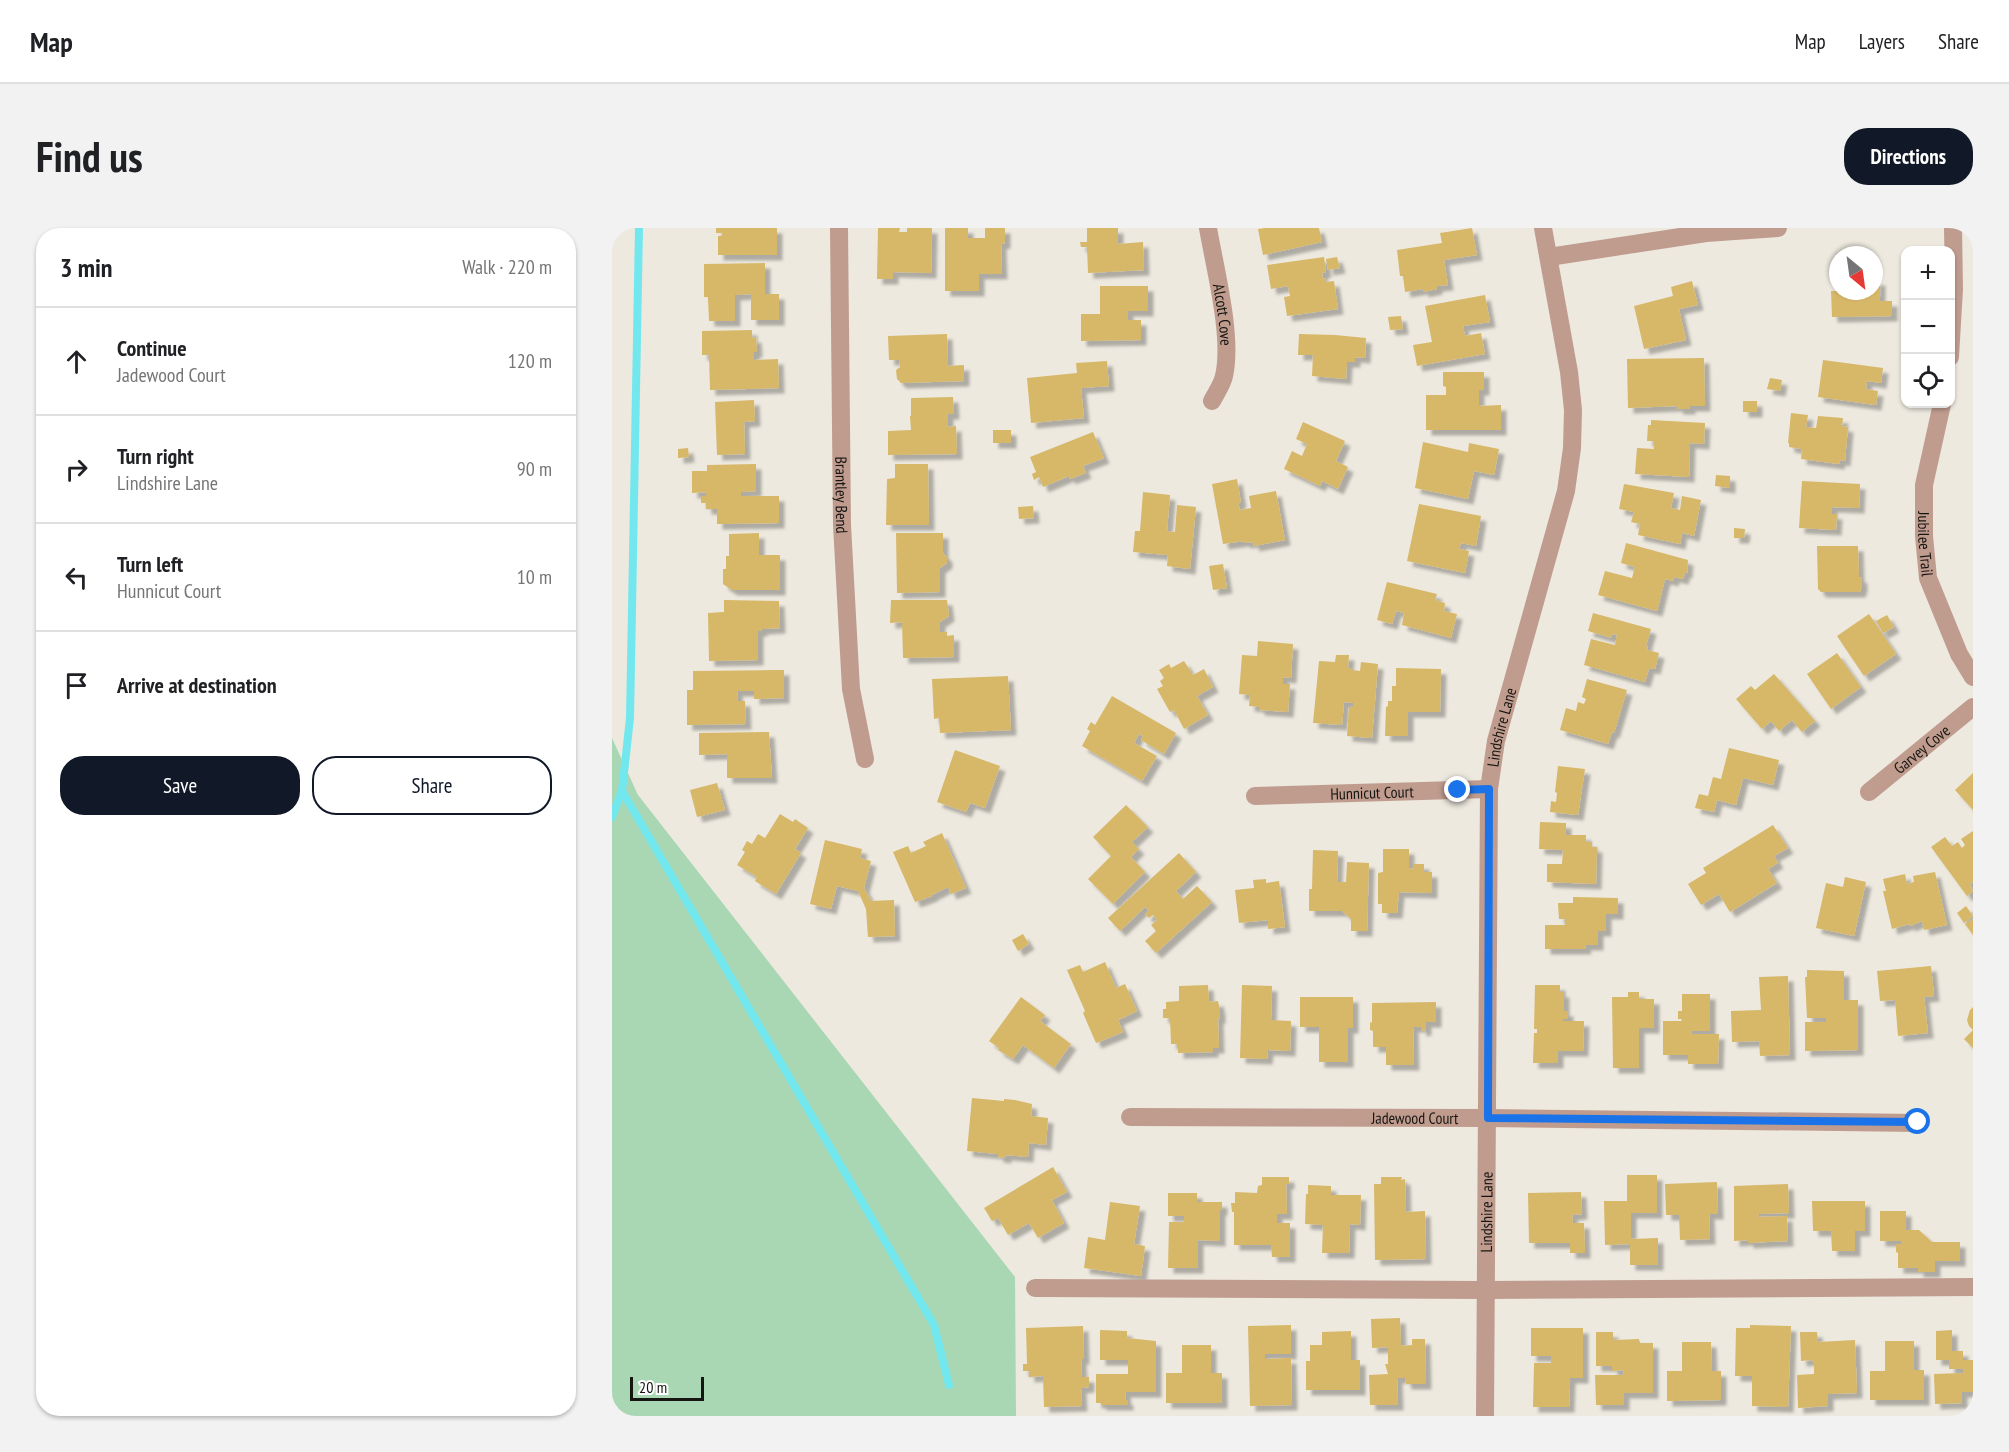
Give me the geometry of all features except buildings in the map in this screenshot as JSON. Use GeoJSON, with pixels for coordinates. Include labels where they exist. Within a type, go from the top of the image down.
{"type":"FeatureCollection","features":[{"type":"Feature","properties":{"kind":"street","name":"Brantley Bend"},"geometry":{"type":"LineString","coordinates":[[840,228],[842,525],[851,689],[866,759]]}},
{"type":"Feature","properties":{"kind":"street","name":"Alcott Cove"},"geometry":{"type":"LineString","coordinates":[[1208,228],[1226,335],[1227,358],[1224,379],[1212,401]]}},
{"type":"Feature","properties":{"kind":"street","name":"Lindshire Lane"},"geometry":{"type":"LineString","coordinates":[[1485,1416],[1489,789],[1496,741],[1566,491],[1572,448],[1573,410],[1569,372],[1543,228]]}},
{"type":"Feature","properties":{"kind":"street"},"geometry":{"type":"LineString","coordinates":[[1549,256],[1706,233],[1778,228]]}},
{"type":"Feature","properties":{"kind":"street"},"geometry":{"type":"LineString","coordinates":[[1950,354],[1953,311],[1953,228]]}},
{"type":"Feature","properties":{"kind":"street","name":"Jubilee Trail"},"geometry":{"type":"LineString","coordinates":[[1941,408],[1924,485],[1924,536],[1928,578],[1959,654],[1973,677]]}},
{"type":"Feature","properties":{"kind":"street","name":"Garvey Cove"},"geometry":{"type":"LineString","coordinates":[[1869,792],[1973,707]]}},
{"type":"Feature","properties":{"kind":"street","name":"Hunnicut Court"},"geometry":{"type":"LineString","coordinates":[[1255,796],[1489,789]]}},
{"type":"Feature","properties":{"kind":"street","name":"Jadewood Court"},"geometry":{"type":"LineString","coordinates":[[1130,1117],[1918,1122]]}},
{"type":"Feature","properties":{"kind":"street"},"geometry":{"type":"LineString","coordinates":[[1035,1288],[1485,1290],[1973,1287]]}},
{"type":"Feature","properties":{"kind":"green space"},"geometry":{"type":"Polygon","coordinates":[[[612,738],[638,795],[1015,1277],[1016,1416],[612,1416],[612,738]]]}},
{"type":"Feature","properties":{"kind":"waterway"},"geometry":{"type":"LineString","coordinates":[[639,228],[630,718],[622,791],[934,1325],[949,1385]]}},
{"type":"Feature","properties":{"kind":"waterway"},"geometry":{"type":"LineString","coordinates":[[612,817],[622,791]]}},
{"type":"Feature","properties":{"kind":"route"},"geometry":{"type":"LineString","coordinates":[[1458,790],[1489,789],[1488,1118],[1918,1122]]}}]}
